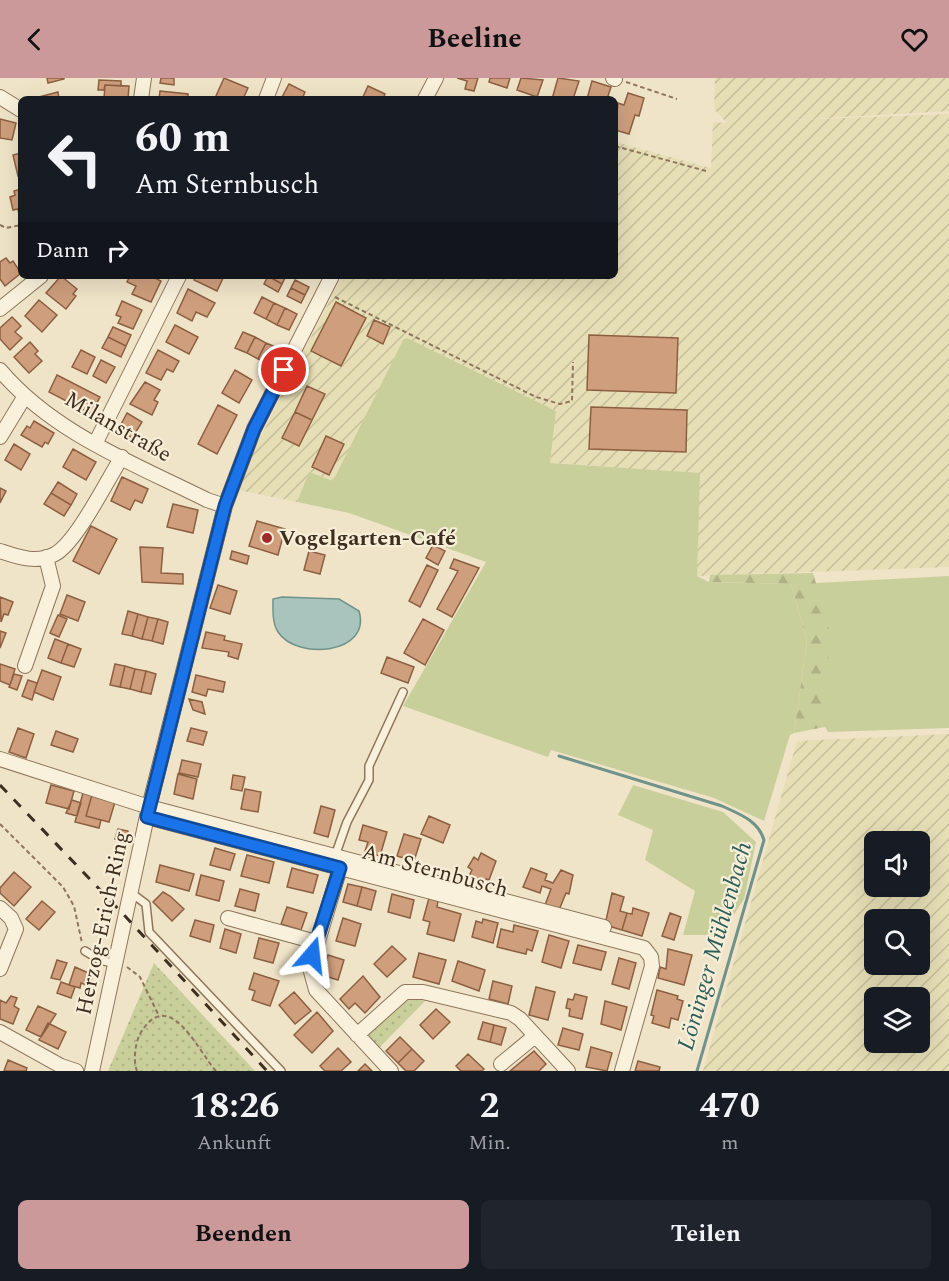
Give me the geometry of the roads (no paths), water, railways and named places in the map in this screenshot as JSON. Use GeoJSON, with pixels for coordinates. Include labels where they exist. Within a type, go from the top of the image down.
{"type":"FeatureCollection","features":[{"type":"Feature","properties":{"kind":"street"},"geometry":{"type":"LineString","coordinates":[[141,96],[144,78]]}},
{"type":"Feature","properties":{"kind":"street"},"geometry":{"type":"LineString","coordinates":[[267,96],[273,78]]}},
{"type":"Feature","properties":{"kind":"street"},"geometry":{"type":"LineString","coordinates":[[427,96],[436,78]]}},
{"type":"Feature","properties":{"kind":"street"},"geometry":{"type":"LineString","coordinates":[[0,97],[18,108]]}},
{"type":"Feature","properties":{"kind":"street"},"geometry":{"type":"LineString","coordinates":[[0,309],[37,279]]}},
{"type":"Feature","properties":{"kind":"street"},"geometry":{"type":"LineString","coordinates":[[95,444],[178,279]]}},
{"type":"Feature","properties":{"kind":"street","name":"Herzog-Erich-Ring"},"geometry":{"type":"LineString","coordinates":[[92,1071],[148,812],[225,506],[254,429],[330,279]]}},
{"type":"Feature","properties":{"kind":"street","name":"Milanstraße"},"geometry":{"type":"LineString","coordinates":[[0,370],[25,396],[95,444],[207,500],[225,506]]}},
{"type":"Feature","properties":{"kind":"street"},"geometry":{"type":"LineString","coordinates":[[0,437],[25,396]]}},
{"type":"Feature","properties":{"kind":"street"},"geometry":{"type":"LineString","coordinates":[[0,551],[29,559],[55,554],[75,533],[122,457]]}},
{"type":"Feature","properties":{"kind":"street"},"geometry":{"type":"LineString","coordinates":[[25,666],[53,586],[46,557]]}},
{"type":"Feature","properties":{"kind":"street","name":"Am Sternbusch"},"geometry":{"type":"LineString","coordinates":[[0,759],[148,812],[454,893],[644,948],[651,957],[652,966],[622,1071]]}},
{"type":"Feature","properties":{"kind":"street"},"geometry":{"type":"LineString","coordinates":[[337,862],[310,968],[311,979],[316,990],[391,1071]]}},
{"type":"Feature","properties":{"kind":"street","name":"Am Sternbusch"},"geometry":{"type":"LineString","coordinates":[[454,893],[604,927]]}},
{"type":"Feature","properties":{"kind":"street"},"geometry":{"type":"LineString","coordinates":[[0,908],[11,918],[16,929],[0,969]]}},
{"type":"Feature","properties":{"kind":"street"},"geometry":{"type":"LineString","coordinates":[[228,918],[316,942]]}},
{"type":"Feature","properties":{"kind":"street"},"geometry":{"type":"LineString","coordinates":[[357,1035],[399,996],[405,992],[414,991],[511,1013],[520,1018],[568,1071]]}},
{"type":"Feature","properties":{"kind":"street"},"geometry":{"type":"LineString","coordinates":[[0,1032],[61,1066],[76,1071]]}},
{"type":"Feature","properties":{"kind":"street"},"geometry":{"type":"LineString","coordinates":[[501,1064],[535,1036]]}},
{"type":"Feature","properties":{"kind":"lane"},"geometry":{"type":"LineString","coordinates":[[337,862],[346,822],[369,780],[369,766],[403,692]]}},
{"type":"Feature","properties":{"kind":"lane"},"geometry":{"type":"LineString","coordinates":[[130,892],[146,904],[149,932],[281,1071]]}},
{"type":"Feature","properties":{"kind":"lane"},"geometry":{"type":"LineString","coordinates":[[85,951],[100,960],[116,964]]}},
{"type":"Feature","properties":{"kind":"water"},"geometry":{"type":"Polygon","coordinates":[[[282,597],[339,599],[359,611],[360,625],[354,636],[344,644],[330,648],[300,647],[287,641],[276,628],[273,599],[282,597]]]}},
{"type":"Feature","properties":{"kind":"waterway","name":"Löninger Mühlenbach"},"geometry":{"type":"LineString","coordinates":[[559,756],[722,806],[747,818],[761,833],[764,840],[697,1071]]}},
{"type":"Feature","properties":{"kind":"railway"},"geometry":{"type":"LineString","coordinates":[[0,785],[125,916],[267,1071]]}},
{"type":"Feature","properties":{"kind":"place","name":"Vogelgarten-Café"},"geometry":{"type":"Point","coordinates":[267,538]}}]}
